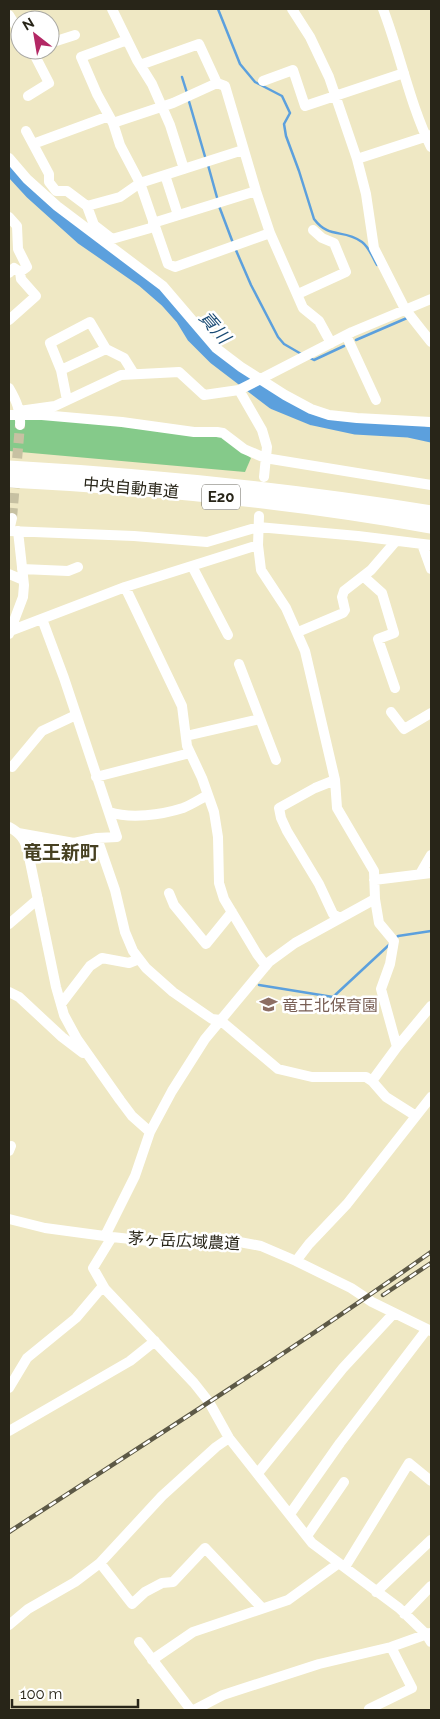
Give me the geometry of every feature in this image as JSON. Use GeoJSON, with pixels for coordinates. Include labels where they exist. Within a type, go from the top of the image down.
{"type":"FeatureCollection","features":[{"type":"Feature","properties":{"kind":"highway","name":"中央自動車道"},"geometry":{"type":"LineString","coordinates":[[9,468],[243,487],[431,514]]}},
{"type":"Feature","properties":{"kind":"highway","name":"中央自動車道"},"geometry":{"type":"LineString","coordinates":[[9,480],[85,484],[240,499],[316,508],[431,526]]}},
{"type":"Feature","properties":{"kind":"street"},"geometry":{"type":"LineString","coordinates":[[112,9],[140,65],[152,84],[170,125],[184,169]]}},
{"type":"Feature","properties":{"kind":"street"},"geometry":{"type":"LineString","coordinates":[[292,9],[310,37],[329,77],[357,160],[366,194],[374,248],[402,310],[431,342]]}},
{"type":"Feature","properties":{"kind":"street"},"geometry":{"type":"LineString","coordinates":[[383,9],[396,42],[404,73],[429,136],[431,147]]}},
{"type":"Feature","properties":{"kind":"street"},"geometry":{"type":"LineString","coordinates":[[60,40],[75,35]]}},
{"type":"Feature","properties":{"kind":"street"},"geometry":{"type":"LineString","coordinates":[[127,40],[81,57],[111,120],[120,145],[140,183],[168,264],[175,268],[270,232]]}},
{"type":"Feature","properties":{"kind":"street"},"geometry":{"type":"LineString","coordinates":[[140,65],[199,44],[217,84]]}},
{"type":"Feature","properties":{"kind":"street"},"geometry":{"type":"LineString","coordinates":[[28,96],[50,84],[37,60]]}},
{"type":"Feature","properties":{"kind":"street"},"geometry":{"type":"LineString","coordinates":[[263,81],[293,70],[305,106],[404,73]]}},
{"type":"Feature","properties":{"kind":"street"},"geometry":{"type":"LineString","coordinates":[[33,144],[111,120],[162,107],[217,84],[225,86],[243,150],[270,232],[304,308],[319,321],[332,342]]}},
{"type":"Feature","properties":{"kind":"street"},"geometry":{"type":"LineString","coordinates":[[26,131],[49,174],[49,182],[56,191],[67,191],[87,206],[94,225],[112,239],[178,215],[256,192]]}},
{"type":"Feature","properties":{"kind":"street"},"geometry":{"type":"LineString","coordinates":[[357,160],[429,136]]}},
{"type":"Feature","properties":{"kind":"street"},"geometry":{"type":"LineString","coordinates":[[87,206],[120,197],[140,183],[243,150]]}},
{"type":"Feature","properties":{"kind":"street"},"geometry":{"type":"LineString","coordinates":[[9,158],[27,179],[57,206],[163,286],[216,348],[259,379],[311,409],[329,415],[431,422]]}},
{"type":"Feature","properties":{"kind":"street"},"geometry":{"type":"LineString","coordinates":[[165,175],[178,215]]}},
{"type":"Feature","properties":{"kind":"street"},"geometry":{"type":"LineString","coordinates":[[9,217],[17,226],[18,249],[27,267],[20,272]]}},
{"type":"Feature","properties":{"kind":"street"},"geometry":{"type":"LineString","coordinates":[[298,294],[346,272],[334,243],[322,238],[313,230]]}},
{"type":"Feature","properties":{"kind":"street"},"geometry":{"type":"LineString","coordinates":[[9,273],[14,268],[20,272],[21,278],[36,296],[9,320]]}},
{"type":"Feature","properties":{"kind":"street"},"geometry":{"type":"LineString","coordinates":[[20,417],[55,406],[121,375],[179,372],[204,395],[239,390],[346,335],[431,299]]}},
{"type":"Feature","properties":{"kind":"street"},"geometry":{"type":"LineString","coordinates":[[67,400],[61,370],[50,343],[90,322],[106,350],[124,358],[134,374]]}},
{"type":"Feature","properties":{"kind":"street"},"geometry":{"type":"LineString","coordinates":[[346,335],[376,400]]}},
{"type":"Feature","properties":{"kind":"street"},"geometry":{"type":"LineString","coordinates":[[61,370],[106,350]]}},
{"type":"Feature","properties":{"kind":"street"},"geometry":{"type":"LineString","coordinates":[[9,388],[20,417]]}},
{"type":"Feature","properties":{"kind":"street"},"geometry":{"type":"LineString","coordinates":[[239,390],[262,430],[267,448],[264,477]]}},
{"type":"Feature","properties":{"kind":"street"},"geometry":{"type":"LineString","coordinates":[[9,415],[20,417],[42,415],[122,422],[194,432],[217,432],[223,433],[244,449],[266,458],[431,485]]}},
{"type":"Feature","properties":{"kind":"street"},"geometry":{"type":"LineString","coordinates":[[260,516],[258,545],[261,570],[286,608],[305,651],[335,780],[337,808],[374,871],[375,900],[379,923],[392,938],[390,964],[381,989],[397,1047]]}},
{"type":"Feature","properties":{"kind":"street"},"geometry":{"type":"LineString","coordinates":[[12,518],[12,531],[22,569],[23,597],[12,614],[10,633],[125,587],[258,545]]}},
{"type":"Feature","properties":{"kind":"street"},"geometry":{"type":"LineString","coordinates":[[12,531],[134,536],[208,542],[258,527],[427,544],[431,569]]}},
{"type":"Feature","properties":{"kind":"street"},"geometry":{"type":"LineString","coordinates":[[298,632],[342,613],[345,610],[342,598],[344,591],[371,570],[396,540]]}},
{"type":"Feature","properties":{"kind":"street"},"geometry":{"type":"LineString","coordinates":[[192,566],[228,636]]}},
{"type":"Feature","properties":{"kind":"street"},"geometry":{"type":"LineString","coordinates":[[22,569],[68,571],[78,567]]}},
{"type":"Feature","properties":{"kind":"street"},"geometry":{"type":"LineString","coordinates":[[9,574],[23,580]]}},
{"type":"Feature","properties":{"kind":"street"},"geometry":{"type":"LineString","coordinates":[[363,576],[382,593],[394,633],[378,639],[395,688]]}},
{"type":"Feature","properties":{"kind":"street"},"geometry":{"type":"LineString","coordinates":[[125,587],[182,706],[187,746],[214,812],[218,837],[219,883],[224,899],[266,966]]}},
{"type":"Feature","properties":{"kind":"street"},"geometry":{"type":"LineString","coordinates":[[9,827],[18,832],[74,844],[97,838],[117,836],[42,619]]}},
{"type":"Feature","properties":{"kind":"street"},"geometry":{"type":"LineString","coordinates":[[239,664],[276,760]]}},
{"type":"Feature","properties":{"kind":"street"},"geometry":{"type":"LineString","coordinates":[[391,712],[404,729],[431,713]]}},
{"type":"Feature","properties":{"kind":"street"},"geometry":{"type":"LineString","coordinates":[[12,768],[42,731],[76,715]]}},
{"type":"Feature","properties":{"kind":"street"},"geometry":{"type":"LineString","coordinates":[[186,736],[260,719]]}},
{"type":"Feature","properties":{"kind":"street"},"geometry":{"type":"LineString","coordinates":[[96,777],[190,753]]}},
{"type":"Feature","properties":{"kind":"street"},"geometry":{"type":"LineString","coordinates":[[335,780],[315,788],[279,808],[287,831],[319,884],[334,914],[340,918]]}},
{"type":"Feature","properties":{"kind":"street"},"geometry":{"type":"LineString","coordinates":[[109,812],[122,816],[161,812],[184,808],[208,796]]}},
{"type":"Feature","properties":{"kind":"street"},"geometry":{"type":"LineString","coordinates":[[18,832],[25,841],[28,852],[56,987],[64,1014],[90,1058],[132,1116],[150,1132]]}},
{"type":"Feature","properties":{"kind":"street"},"geometry":{"type":"LineString","coordinates":[[97,838],[115,890],[125,932],[133,951],[146,968],[173,992],[212,1019],[220,1020],[278,1069],[312,1077],[366,1077],[386,1097],[416,1116]]}},
{"type":"Feature","properties":{"kind":"street"},"geometry":{"type":"LineString","coordinates":[[420,874],[431,855]]}},
{"type":"Feature","properties":{"kind":"street"},"geometry":{"type":"LineString","coordinates":[[374,880],[431,873]]}},
{"type":"Feature","properties":{"kind":"street"},"geometry":{"type":"LineString","coordinates":[[169,893],[174,904],[206,944],[232,912]]}},
{"type":"Feature","properties":{"kind":"street"},"geometry":{"type":"LineString","coordinates":[[9,924],[38,899]]}},
{"type":"Feature","properties":{"kind":"street"},"geometry":{"type":"LineString","coordinates":[[375,900],[295,943],[266,966],[200,1046],[172,1091],[150,1132],[135,1176],[109,1237],[93,1268],[104,1286],[194,1382],[209,1402],[230,1438],[312,1543],[430,1636]]}},
{"type":"Feature","properties":{"kind":"street"},"geometry":{"type":"LineString","coordinates":[[61,1004],[90,966],[102,958],[129,963],[139,959]]}},
{"type":"Feature","properties":{"kind":"street"},"geometry":{"type":"LineString","coordinates":[[9,992],[19,997],[62,1036],[90,1058]]}},
{"type":"Feature","properties":{"kind":"street"},"geometry":{"type":"LineString","coordinates":[[372,1081],[431,1006]]}},
{"type":"Feature","properties":{"kind":"street"},"geometry":{"type":"LineString","coordinates":[[296,1261],[309,1244],[347,1204],[431,1097]]}},
{"type":"Feature","properties":{"kind":"street","name":"茅ヶ岳広域農道"},"geometry":{"type":"LineString","coordinates":[[9,1220],[45,1228],[109,1237],[168,1243],[234,1241],[261,1246],[351,1288],[372,1302],[429,1330]]}},
{"type":"Feature","properties":{"kind":"street"},"geometry":{"type":"LineString","coordinates":[[9,1388],[27,1358],[76,1318],[104,1286]]}},
{"type":"Feature","properties":{"kind":"street"},"geometry":{"type":"LineString","coordinates":[[258,1473],[343,1368],[394,1313]]}},
{"type":"Feature","properties":{"kind":"street"},"geometry":{"type":"LineString","coordinates":[[290,1514],[340,1443],[429,1330]]}},
{"type":"Feature","properties":{"kind":"street"},"geometry":{"type":"LineString","coordinates":[[9,1431],[130,1361],[155,1341]]}},
{"type":"Feature","properties":{"kind":"street"},"geometry":{"type":"LineString","coordinates":[[9,1625],[28,1610],[75,1582],[100,1563],[162,1496],[216,1447],[230,1438]]}},
{"type":"Feature","properties":{"kind":"street"},"geometry":{"type":"LineString","coordinates":[[152,1660],[193,1632],[288,1600],[342,1565],[409,1463],[431,1481]]}},
{"type":"Feature","properties":{"kind":"street"},"geometry":{"type":"LineString","coordinates":[[307,1536],[344,1482]]}},
{"type":"Feature","properties":{"kind":"street"},"geometry":{"type":"LineString","coordinates":[[376,1592],[431,1540]]}},
{"type":"Feature","properties":{"kind":"street"},"geometry":{"type":"LineString","coordinates":[[100,1563],[132,1604],[146,1592],[162,1583],[173,1582],[205,1548],[262,1608]]}},
{"type":"Feature","properties":{"kind":"street"},"geometry":{"type":"LineString","coordinates":[[404,1614],[431,1586]]}},
{"type":"Feature","properties":{"kind":"street"},"geometry":{"type":"LineString","coordinates":[[139,1642],[192,1710],[224,1695],[319,1664],[430,1636]]}},
{"type":"Feature","properties":{"kind":"street"},"geometry":{"type":"LineString","coordinates":[[370,1709],[412,1688],[391,1647]]}},
{"type":"Feature","properties":{"kind":"green space"},"geometry":{"type":"Polygon","coordinates":[[[9,418],[49,419],[222,437],[251,458],[245,472],[9,451],[9,418]]]}},
{"type":"Feature","properties":{"kind":"waterway"},"geometry":{"type":"LineString","coordinates":[[218,9],[240,64],[255,82],[282,96],[290,113],[284,124],[286,136],[314,219],[331,232],[349,235],[362,242],[377,265]]}},
{"type":"Feature","properties":{"kind":"waterway"},"geometry":{"type":"LineString","coordinates":[[182,77],[187,93]]}},
{"type":"Feature","properties":{"kind":"waterway"},"geometry":{"type":"LineString","coordinates":[[188,98],[206,160]]}},
{"type":"Feature","properties":{"kind":"waterway"},"geometry":{"type":"LineString","coordinates":[[208,165],[218,201]]}},
{"type":"Feature","properties":{"kind":"waterway","name":"貢川"},"geometry":{"type":"LineString","coordinates":[[9,167],[32,192],[82,237],[144,280],[167,300],[183,318],[194,336],[215,357],[274,402],[313,418],[355,427],[408,430],[431,435]]}},
{"type":"Feature","properties":{"kind":"waterway"},"geometry":{"type":"LineString","coordinates":[[219,206],[233,243]]}},
{"type":"Feature","properties":{"kind":"waterway"},"geometry":{"type":"LineString","coordinates":[[235,248],[251,285],[278,337],[284,344],[303,355]]}},
{"type":"Feature","properties":{"kind":"waterway"},"geometry":{"type":"LineString","coordinates":[[356,340],[407,318]]}},
{"type":"Feature","properties":{"kind":"waterway"},"geometry":{"type":"LineString","coordinates":[[310,358],[314,360],[344,346]]}},
{"type":"Feature","properties":{"kind":"waterway"},"geometry":{"type":"LineString","coordinates":[[396,938],[398,936],[431,931]]}},
{"type":"Feature","properties":{"kind":"waterway"},"geometry":{"type":"LineString","coordinates":[[259,985],[333,997],[390,944]]}},
{"type":"Feature","properties":{"kind":"tunnel"},"geometry":{"type":"LineString","coordinates":[[12,518],[20,425]]}},
{"type":"Feature","properties":{"kind":"railway"},"geometry":{"type":"LineString","coordinates":[[9,1532],[274,1359],[431,1252]]}},
{"type":"Feature","properties":{"kind":"railway"},"geometry":{"type":"LineString","coordinates":[[383,1295],[431,1263]]}},
{"type":"Feature","properties":{"kind":"place","name":"竜王北保育園"},"geometry":{"type":"Point","coordinates":[268,1005]}},
{"type":"Feature","properties":{"kind":"district","name":"竜王新町"},"geometry":{"type":"Point","coordinates":[61,852]}}]}
